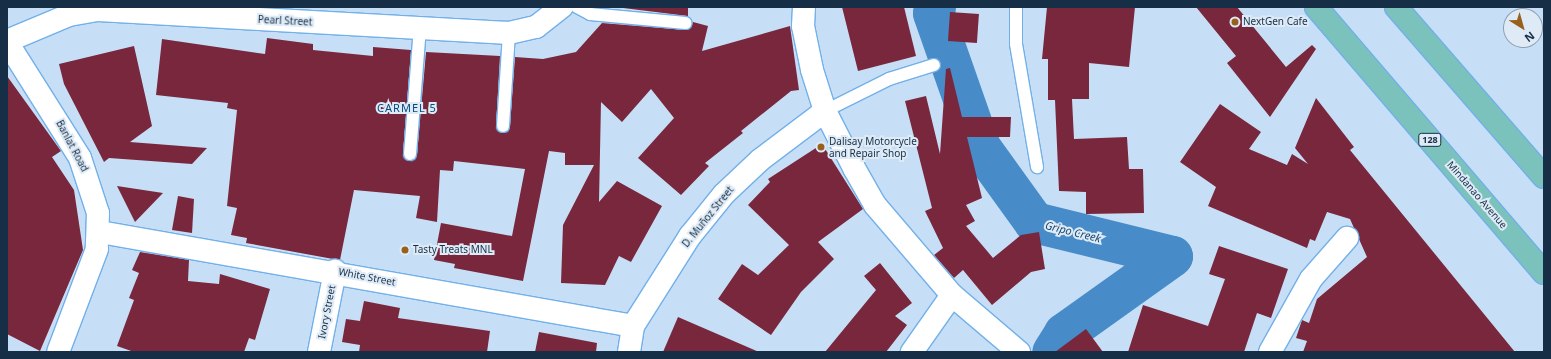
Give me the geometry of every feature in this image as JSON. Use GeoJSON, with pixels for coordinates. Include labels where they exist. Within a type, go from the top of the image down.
{"type":"FeatureCollection","features":[{"type":"Feature","properties":{"kind":"main road","name":"Mindanao Avenue"},"geometry":{"type":"LineString","coordinates":[[1316,7],[1544,273]]}},
{"type":"Feature","properties":{"kind":"main road"},"geometry":{"type":"LineString","coordinates":[[1396,7],[1544,177]]}},
{"type":"Feature","properties":{"kind":"street","name":"Pearl Street"},"geometry":{"type":"LineString","coordinates":[[7,42],[69,16],[98,10],[509,33],[536,27],[562,7]]}},
{"type":"Feature","properties":{"kind":"street"},"geometry":{"type":"LineString","coordinates":[[804,7],[803,26],[810,63],[825,111],[874,205],[952,295],[1019,352]]}},
{"type":"Feature","properties":{"kind":"street","name":"Banlat Road"},"geometry":{"type":"LineString","coordinates":[[7,42],[80,158],[94,198],[100,232],[89,273],[58,352]]}},
{"type":"Feature","properties":{"kind":"street","name":"D. Muñoz Street"},"geometry":{"type":"LineString","coordinates":[[629,352],[634,326],[690,236],[724,194],[760,160],[825,111]]}},
{"type":"Feature","properties":{"kind":"street","name":"White Street"},"geometry":{"type":"LineString","coordinates":[[100,232],[335,271],[634,326]]}},
{"type":"Feature","properties":{"kind":"street"},"geometry":{"type":"LineString","coordinates":[[1270,352],[1311,279],[1347,238]]}},
{"type":"Feature","properties":{"kind":"street","name":"Ivory Street"},"geometry":{"type":"LineString","coordinates":[[319,352],[335,271]]}},
{"type":"Feature","properties":{"kind":"street"},"geometry":{"type":"LineString","coordinates":[[912,352],[952,295]]}},
{"type":"Feature","properties":{"kind":"lane"},"geometry":{"type":"LineString","coordinates":[[577,7],[590,14],[686,23]]}},
{"type":"Feature","properties":{"kind":"lane"},"geometry":{"type":"LineString","coordinates":[[1016,7],[1016,44],[1037,166]]}},
{"type":"Feature","properties":{"kind":"lane"},"geometry":{"type":"LineString","coordinates":[[410,154],[420,28]]}},
{"type":"Feature","properties":{"kind":"lane"},"geometry":{"type":"LineString","coordinates":[[503,126],[509,33]]}},
{"type":"Feature","properties":{"kind":"lane"},"geometry":{"type":"LineString","coordinates":[[825,111],[889,79],[934,65]]}},
{"type":"Feature","properties":{"kind":"building"},"geometry":{"type":"Polygon","coordinates":[[[615,7],[688,7],[688,16],[615,7]]]}},
{"type":"Feature","properties":{"kind":"building"},"geometry":{"type":"Polygon","coordinates":[[[842,7],[904,7],[916,56],[858,71],[842,7]]]}},
{"type":"Feature","properties":{"kind":"building"},"geometry":{"type":"Polygon","coordinates":[[[1047,7],[1135,7],[1129,67],[1089,63],[1089,99],[1072,99],[1074,139],[1127,137],[1129,169],[1143,169],[1144,213],[1086,214],[1086,192],[1059,191],[1055,100],[1048,100],[1048,59],[1042,59],[1047,7]]]}},
{"type":"Feature","properties":{"kind":"building"},"geometry":{"type":"Polygon","coordinates":[[[1196,7],[1237,7],[1286,67],[1312,45],[1316,49],[1270,117],[1227,63],[1236,56],[1196,7]]]}},
{"type":"Feature","properties":{"kind":"building"},"geometry":{"type":"Polygon","coordinates":[[[950,12],[979,14],[977,43],[948,41],[950,12]]]}},
{"type":"Feature","properties":{"kind":"building"},"geometry":{"type":"Polygon","coordinates":[[[693,22],[708,26],[702,51],[790,26],[799,90],[791,91],[741,131],[743,133],[705,163],[709,166],[681,195],[638,158],[674,118],[651,89],[622,122],[601,102],[599,202],[617,181],[662,206],[631,262],[619,256],[605,285],[561,283],[563,225],[594,165],[565,165],[565,153],[549,151],[523,281],[454,268],[455,264],[434,260],[441,223],[512,236],[525,169],[454,161],[453,171],[440,170],[437,222],[416,218],[420,196],[354,190],[340,260],[333,259],[246,243],[247,238],[231,235],[237,208],[227,206],[237,110],[227,108],[228,103],[156,95],[162,39],[265,54],[267,38],[313,44],[313,50],[373,56],[373,47],[411,50],[403,153],[410,161],[417,155],[426,52],[500,56],[496,126],[503,133],[510,126],[515,57],[543,59],[576,52],[602,23],[685,30],[693,22]]]}},
{"type":"Feature","properties":{"kind":"building"},"geometry":{"type":"Polygon","coordinates":[[[134,46],[152,126],[130,142],[207,148],[192,164],[109,158],[104,162],[64,84],[59,64],[134,46]]]}},
{"type":"Feature","properties":{"kind":"building"},"geometry":{"type":"Polygon","coordinates":[[[950,68],[962,117],[1011,117],[1010,137],[967,137],[982,198],[966,205],[975,221],[966,226],[993,258],[1021,235],[1039,232],[1045,269],[1031,272],[992,305],[963,270],[954,278],[934,255],[943,248],[925,211],[932,208],[905,101],[926,96],[940,154],[946,69],[950,68]]]}},
{"type":"Feature","properties":{"kind":"building"},"geometry":{"type":"Polygon","coordinates":[[[7,76],[61,151],[52,157],[74,190],[83,250],[40,351],[7,334],[7,76]]]}},
{"type":"Feature","properties":{"kind":"building"},"geometry":{"type":"Polygon","coordinates":[[[1316,98],[1354,147],[1350,150],[1515,352],[1303,352],[1307,341],[1296,338],[1302,320],[1309,323],[1317,299],[1367,257],[1350,219],[1327,212],[1315,241],[1310,239],[1307,248],[1208,206],[1216,187],[1180,162],[1220,104],[1261,132],[1249,149],[1287,165],[1292,154],[1308,164],[1295,148],[1316,98]]]}},
{"type":"Feature","properties":{"kind":"building"},"geometry":{"type":"Polygon","coordinates":[[[822,144],[863,209],[818,242],[834,259],[801,292],[771,335],[718,299],[742,264],[758,275],[789,245],[748,205],[770,182],[768,179],[822,144]]]}},
{"type":"Feature","properties":{"kind":"building"},"geometry":{"type":"Polygon","coordinates":[[[117,186],[163,193],[135,222],[117,186]]]}},
{"type":"Feature","properties":{"kind":"building"},"geometry":{"type":"Polygon","coordinates":[[[178,196],[194,199],[192,233],[172,230],[178,196]]]}},
{"type":"Feature","properties":{"kind":"building"},"geometry":{"type":"Polygon","coordinates":[[[1219,246],[1288,269],[1271,318],[1257,313],[1244,352],[1128,352],[1143,305],[1208,326],[1225,279],[1209,274],[1219,246]]]}},
{"type":"Feature","properties":{"kind":"building"},"geometry":{"type":"Polygon","coordinates":[[[140,252],[189,260],[188,281],[219,284],[220,274],[270,289],[255,340],[249,338],[244,352],[134,352],[117,346],[134,300],[129,298],[139,273],[132,270],[140,252]]]}},
{"type":"Feature","properties":{"kind":"building"},"geometry":{"type":"Polygon","coordinates":[[[880,263],[912,303],[895,316],[907,325],[886,352],[825,352],[876,290],[864,276],[880,263]]]}},
{"type":"Feature","properties":{"kind":"building"},"geometry":{"type":"Polygon","coordinates":[[[364,301],[400,308],[398,318],[490,331],[487,352],[359,352],[360,345],[342,342],[346,319],[360,321],[364,301]]]}},
{"type":"Feature","properties":{"kind":"building"},"geometry":{"type":"Polygon","coordinates":[[[678,317],[759,352],[663,352],[678,317]]]}},
{"type":"Feature","properties":{"kind":"building"},"geometry":{"type":"Polygon","coordinates":[[[1086,329],[1103,352],[1055,352],[1086,329]]]}},
{"type":"Feature","properties":{"kind":"building"},"geometry":{"type":"Polygon","coordinates":[[[539,332],[597,343],[596,352],[535,352],[539,332]]]}},
{"type":"Feature","properties":{"kind":"waterway","name":"Gripo Creek"},"geometry":{"type":"LineString","coordinates":[[935,7],[933,13],[980,147],[1034,222],[1172,256],[1064,333],[1052,352]]}},
{"type":"Feature","properties":{"kind":"place","name":"NextGen Cafe"},"geometry":{"type":"Point","coordinates":[1235,22]}},
{"type":"Feature","properties":{"kind":"place","name":"Dalisay Motorcycle and Repair Shop"},"geometry":{"type":"Point","coordinates":[821,147]}},
{"type":"Feature","properties":{"kind":"place","name":"Tasty Treats MNL"},"geometry":{"type":"Point","coordinates":[405,250]}},
{"type":"Feature","properties":{"kind":"district","name":"CARMEL 5"},"geometry":{"type":"Point","coordinates":[407,108]}}]}
